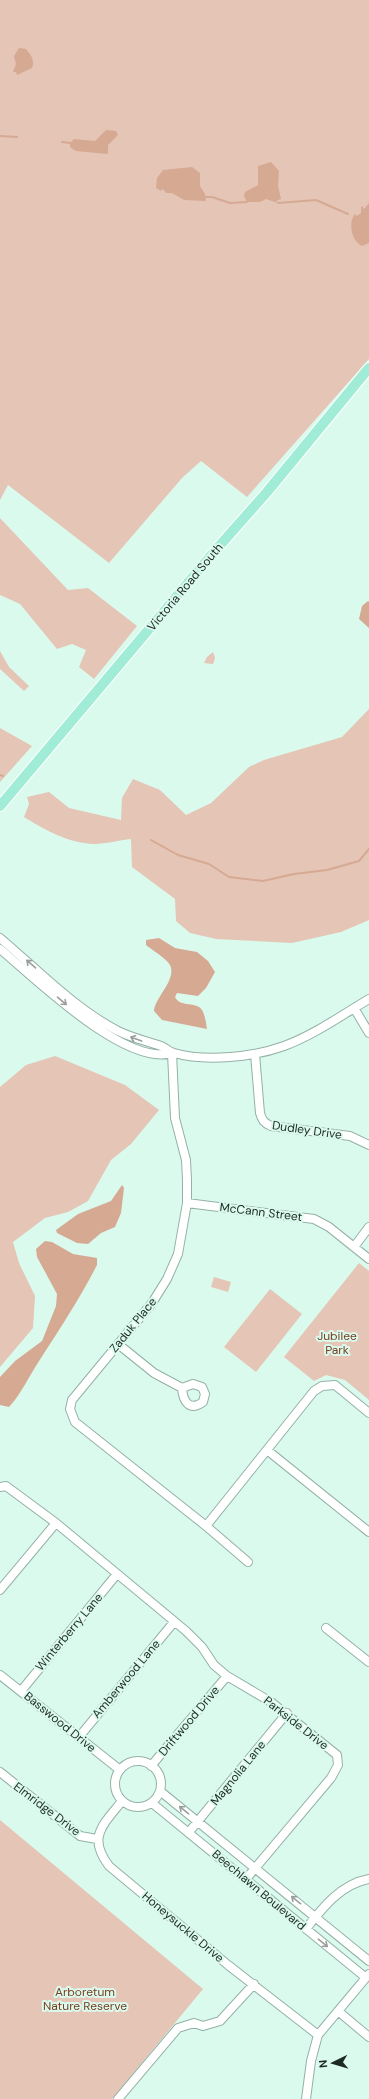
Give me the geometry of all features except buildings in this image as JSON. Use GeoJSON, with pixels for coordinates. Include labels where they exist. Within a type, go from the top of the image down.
{"type":"FeatureCollection","features":[{"type":"Feature","properties":{"kind":"main road","name":"Victoria Road South"},"geometry":{"type":"LineString","coordinates":[[0,806],[214,552],[267,492],[369,368]]}},
{"type":"Feature","properties":{"kind":"street"},"geometry":{"type":"LineString","coordinates":[[1,944],[75,1012],[104,1034],[147,1052],[163,1056],[172,1053],[206,1057],[255,1054],[297,1040],[369,999]]}},
{"type":"Feature","properties":{"kind":"street"},"geometry":{"type":"LineString","coordinates":[[354,1008],[369,1033]]}},
{"type":"Feature","properties":{"kind":"street","name":"Zaduk Place"},"geometry":{"type":"LineString","coordinates":[[172,1053],[175,1118],[187,1170],[186,1203],[181,1241],[173,1268],[152,1303],[72,1400],[70,1409],[72,1418],[206,1526],[248,1562]]}},
{"type":"Feature","properties":{"kind":"street","name":"Dudley Drive"},"geometry":{"type":"LineString","coordinates":[[255,1054],[262,1121],[271,1126],[350,1136],[369,1145]]}},
{"type":"Feature","properties":{"kind":"street","name":"McCann Street"},"geometry":{"type":"LineString","coordinates":[[186,1203],[314,1219],[329,1227],[369,1260]]}},
{"type":"Feature","properties":{"kind":"street"},"geometry":{"type":"LineString","coordinates":[[354,1247],[369,1228]]}},
{"type":"Feature","properties":{"kind":"street"},"geometry":{"type":"LineString","coordinates":[[118,1344],[154,1373],[182,1388]]}},
{"type":"Feature","properties":{"kind":"street"},"geometry":{"type":"LineString","coordinates":[[206,1526],[314,1391],[322,1386],[335,1385],[369,1413]]}},
{"type":"Feature","properties":{"kind":"street"},"geometry":{"type":"LineString","coordinates":[[267,1450],[369,1532]]}},
{"type":"Feature","properties":{"kind":"street"},"geometry":{"type":"LineString","coordinates":[[0,1486],[6,1486],[56,1523],[117,1574]]}},
{"type":"Feature","properties":{"kind":"street"},"geometry":{"type":"LineString","coordinates":[[0,1590],[56,1523]]}},
{"type":"Feature","properties":{"kind":"street","name":"Parkside Drive"},"geometry":{"type":"LineString","coordinates":[[117,1574],[197,1642],[214,1665],[227,1676],[287,1713],[337,1755],[338,1765],[330,1778],[246,1879]]}},
{"type":"Feature","properties":{"kind":"street","name":"Winterberry Lane"},"geometry":{"type":"LineString","coordinates":[[21,1690],[117,1574]]}},
{"type":"Feature","properties":{"kind":"street","name":"Amberwood Lane"},"geometry":{"type":"LineString","coordinates":[[79,1737],[174,1622]]}},
{"type":"Feature","properties":{"kind":"street"},"geometry":{"type":"LineString","coordinates":[[326,1628],[369,1662]]}},
{"type":"Feature","properties":{"kind":"street","name":"Basswood Drive"},"geometry":{"type":"LineString","coordinates":[[0,1675],[21,1690],[120,1770]]}},
{"type":"Feature","properties":{"kind":"street","name":"Driftwood Drive"},"geometry":{"type":"LineString","coordinates":[[151,1766],[227,1676]]}},
{"type":"Feature","properties":{"kind":"street","name":"Magnolia Lane"},"geometry":{"type":"LineString","coordinates":[[190,1832],[287,1713]]}},
{"type":"Feature","properties":{"kind":"street"},"geometry":{"type":"LineString","coordinates":[[137,1762],[151,1766],[160,1779],[160,1791],[152,1803],[139,1807],[133,1807],[122,1801],[118,1795],[116,1785],[120,1770],[128,1764],[137,1762]]}},
{"type":"Feature","properties":{"kind":"street","name":"Elmridge Drive"},"geometry":{"type":"LineString","coordinates":[[0,1772],[80,1836],[97,1839]]}},
{"type":"Feature","properties":{"kind":"street","name":"Beechlawn Boulevard"},"geometry":{"type":"LineString","coordinates":[[160,1791],[316,1916],[369,1961]]}},
{"type":"Feature","properties":{"kind":"street"},"geometry":{"type":"LineString","coordinates":[[97,1839],[100,1830],[122,1801]]}},
{"type":"Feature","properties":{"kind":"street","name":"Beechlawn Boulevard"},"geometry":{"type":"LineString","coordinates":[[152,1803],[190,1832],[306,1929],[367,1976]]}},
{"type":"Feature","properties":{"kind":"street","name":"Honeysuckle Drive"},"geometry":{"type":"LineString","coordinates":[[97,1839],[101,1856],[109,1866],[318,2035]]}},
{"type":"Feature","properties":{"kind":"street"},"geometry":{"type":"LineString","coordinates":[[306,1929],[316,1916],[339,1893],[369,1878]]}},
{"type":"Feature","properties":{"kind":"street"},"geometry":{"type":"LineString","coordinates":[[306,2099],[311,2061],[318,2035],[367,1976]]}},
{"type":"Feature","properties":{"kind":"street"},"geometry":{"type":"LineString","coordinates":[[118,2099],[178,2028],[194,2023],[203,2026],[220,2021],[254,1984]]}},
{"type":"Feature","properties":{"kind":"street"},"geometry":{"type":"LineString","coordinates":[[338,2011],[369,2037]]}},
{"type":"Feature","properties":{"kind":"green space"},"geometry":{"type":"Polygon","coordinates":[[[0,0],[369,0],[369,359],[247,497],[201,461],[182,478],[109,563],[8,485],[0,500],[0,0]]]}},
{"type":"Feature","properties":{"kind":"green space"},"geometry":{"type":"Polygon","coordinates":[[[0,518],[68,590],[88,588],[137,626],[94,679],[79,667],[86,650],[72,644],[57,649],[20,604],[0,595],[0,518]]]}},
{"type":"Feature","properties":{"kind":"green space"},"geometry":{"type":"Polygon","coordinates":[[[0,651],[9,667],[29,686],[24,691],[0,669],[0,651]]]}},
{"type":"Feature","properties":{"kind":"green space"},"geometry":{"type":"Polygon","coordinates":[[[213,652],[215,658],[213,664],[204,663],[207,657],[213,652]]]}},
{"type":"Feature","properties":{"kind":"green space"},"geometry":{"type":"Polygon","coordinates":[[[369,709],[369,920],[341,932],[292,943],[216,939],[190,933],[176,921],[175,899],[132,867],[131,839],[99,844],[84,843],[57,835],[24,817],[29,804],[27,797],[49,792],[69,808],[121,820],[122,798],[133,779],[160,790],[186,815],[211,803],[249,767],[264,760],[342,737],[369,709]]]}},
{"type":"Feature","properties":{"kind":"green space"},"geometry":{"type":"Polygon","coordinates":[[[0,728],[32,746],[0,782],[0,728]]]}},
{"type":"Feature","properties":{"kind":"green space"},"geometry":{"type":"Polygon","coordinates":[[[55,1056],[125,1085],[159,1110],[131,1144],[111,1160],[88,1201],[68,1212],[45,1218],[13,1242],[19,1263],[35,1296],[33,1328],[0,1367],[0,1087],[26,1065],[55,1056]]]}},
{"type":"Feature","properties":{"kind":"green space","name":"Jubilee Park"},"geometry":{"type":"Polygon","coordinates":[[[359,1263],[369,1271],[369,1400],[345,1380],[326,1375],[314,1381],[284,1357],[359,1263]]]}},
{"type":"Feature","properties":{"kind":"green space"},"geometry":{"type":"Polygon","coordinates":[[[214,1277],[231,1282],[228,1292],[211,1287],[214,1277]]]}},
{"type":"Feature","properties":{"kind":"green space"},"geometry":{"type":"Polygon","coordinates":[[[270,1289],[302,1314],[256,1372],[224,1347],[270,1289]]]}},
{"type":"Feature","properties":{"kind":"green space","name":"Arboretum Nature Reserve"},"geometry":{"type":"Polygon","coordinates":[[[0,1820],[203,1989],[112,2099],[0,2099],[0,1820]]]}},
{"type":"Feature","properties":{"kind":"shaded area"},"geometry":{"type":"Polygon","coordinates":[[[19,48],[26,49],[33,62],[32,68],[17,75],[16,72],[13,72],[16,64],[14,56],[19,48]]]}},
{"type":"Feature","properties":{"kind":"shaded area"},"geometry":{"type":"Polygon","coordinates":[[[106,130],[116,131],[118,135],[108,145],[108,154],[76,151],[70,147],[70,143],[74,139],[95,141],[106,130]]]}},
{"type":"Feature","properties":{"kind":"shaded area"},"geometry":{"type":"Polygon","coordinates":[[[271,162],[279,171],[278,186],[281,199],[276,201],[278,203],[266,199],[260,202],[247,202],[244,196],[245,192],[258,185],[258,166],[271,162]]]}},
{"type":"Feature","properties":{"kind":"shaded area"},"geometry":{"type":"Polygon","coordinates":[[[192,167],[200,173],[200,186],[205,194],[206,201],[184,200],[172,193],[166,193],[163,189],[161,191],[156,188],[157,178],[163,170],[192,167]]]}},
{"type":"Feature","properties":{"kind":"shaded area"},"geometry":{"type":"Polygon","coordinates":[[[369,203],[369,243],[362,246],[355,240],[351,226],[355,214],[357,216],[361,213],[362,206],[364,209],[369,203]]]}},
{"type":"Feature","properties":{"kind":"shaded area"},"geometry":{"type":"Polygon","coordinates":[[[368,601],[369,628],[359,619],[362,606],[368,601]]]}},
{"type":"Feature","properties":{"kind":"shaded area"},"geometry":{"type":"Polygon","coordinates":[[[159,938],[175,948],[197,952],[208,961],[215,972],[206,988],[198,996],[177,993],[175,997],[184,1004],[200,1007],[204,1014],[207,1029],[162,1020],[154,1011],[158,1000],[171,977],[170,965],[146,945],[146,940],[159,938]]]}},
{"type":"Feature","properties":{"kind":"shaded area"},"geometry":{"type":"Polygon","coordinates":[[[122,1185],[124,1188],[121,1213],[115,1227],[101,1233],[88,1244],[77,1243],[57,1233],[56,1230],[78,1214],[111,1201],[122,1185]]]}},
{"type":"Feature","properties":{"kind":"shaded area"},"geometry":{"type":"Polygon","coordinates":[[[45,1241],[52,1242],[73,1254],[97,1258],[97,1265],[77,1301],[18,1396],[9,1407],[0,1405],[0,1377],[15,1361],[42,1341],[56,1306],[57,1294],[37,1257],[36,1249],[45,1241]]]}},
{"type":"Feature","properties":{"kind":"waterway"},"geometry":{"type":"LineString","coordinates":[[0,136],[17,137]]}},
{"type":"Feature","properties":{"kind":"waterway"},"geometry":{"type":"LineString","coordinates":[[62,142],[70,143]]}},
{"type":"Feature","properties":{"kind":"waterway"},"geometry":{"type":"LineString","coordinates":[[205,197],[212,197],[230,203],[247,202]]}},
{"type":"Feature","properties":{"kind":"waterway"},"geometry":{"type":"LineString","coordinates":[[278,203],[316,200],[348,214]]}},
{"type":"Feature","properties":{"kind":"waterway"},"geometry":{"type":"LineString","coordinates":[[151,840],[178,855],[209,864],[229,877],[263,881],[294,874],[327,870],[359,861],[369,849]]}}]}
